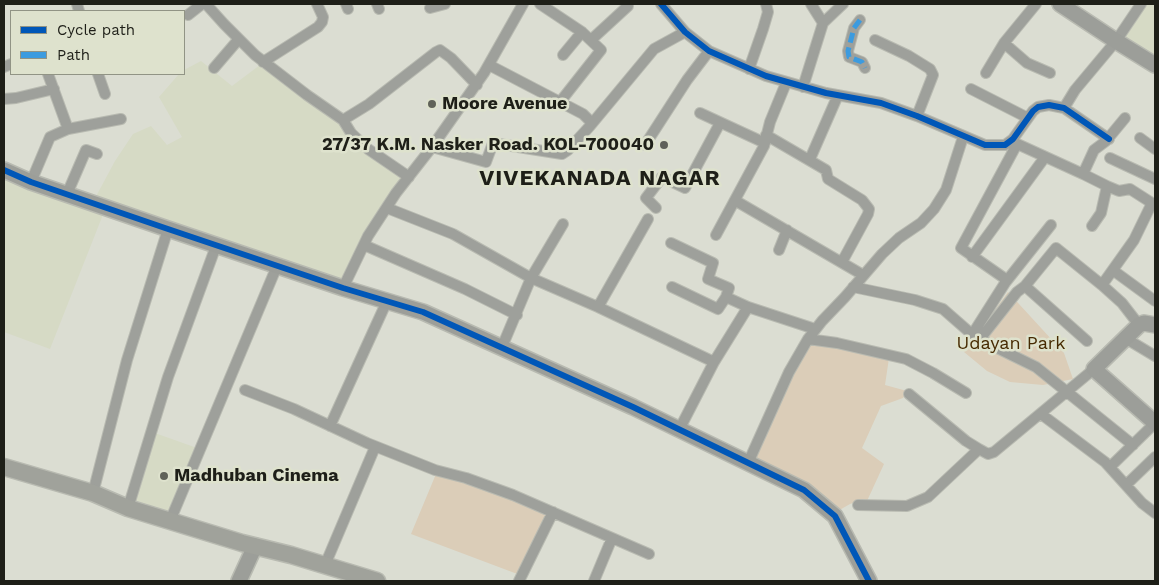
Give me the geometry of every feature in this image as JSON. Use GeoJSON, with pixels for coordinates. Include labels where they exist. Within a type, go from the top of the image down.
{"type":"FeatureCollection","features":[{"type":"Feature","properties":{"kind":"main road"},"geometry":{"type":"LineString","coordinates":[[4,467],[93,494],[128,508],[170,521],[377,581]]}},
{"type":"Feature","properties":{"kind":"street"},"geometry":{"type":"LineString","coordinates":[[188,15],[202,4]]}},
{"type":"Feature","properties":{"kind":"street"},"geometry":{"type":"LineString","coordinates":[[206,4],[238,40],[263,62],[343,120],[351,133],[368,148],[409,176]]}},
{"type":"Feature","properties":{"kind":"street"},"geometry":{"type":"LineString","coordinates":[[263,62],[318,27],[323,17],[317,4]]}},
{"type":"Feature","properties":{"kind":"street"},"geometry":{"type":"LineString","coordinates":[[430,8],[444,4]]}},
{"type":"Feature","properties":{"kind":"street"},"geometry":{"type":"LineString","coordinates":[[343,288],[364,245],[386,208],[476,85],[523,4]]}},
{"type":"Feature","properties":{"kind":"street"},"geometry":{"type":"LineString","coordinates":[[540,4],[582,32],[601,50],[560,102]]}},
{"type":"Feature","properties":{"kind":"street"},"geometry":{"type":"LineString","coordinates":[[591,40],[628,6],[626,4]]}},
{"type":"Feature","properties":{"kind":"street"},"geometry":{"type":"LineString","coordinates":[[661,4],[684,32],[709,51],[766,76],[786,83],[880,103],[917,116],[985,146],[1013,143],[1119,191],[1130,189],[1154,204],[1134,240],[1114,271],[1102,285]]}},
{"type":"Feature","properties":{"kind":"street"},"geometry":{"type":"LineString","coordinates":[[749,69],[764,29],[768,12],[766,4]]}},
{"type":"Feature","properties":{"kind":"street"},"geometry":{"type":"LineString","coordinates":[[811,4],[822,23]]}},
{"type":"Feature","properties":{"kind":"street"},"geometry":{"type":"LineString","coordinates":[[803,87],[822,23],[843,4]]}},
{"type":"Feature","properties":{"kind":"street"},"geometry":{"type":"LineString","coordinates":[[986,73],[1004,43],[1036,4]]}},
{"type":"Feature","properties":{"kind":"street"},"geometry":{"type":"LineString","coordinates":[[1060,4],[1155,65]]}},
{"type":"Feature","properties":{"kind":"street"},"geometry":{"type":"LineString","coordinates":[[1064,108],[1075,90],[1116,41],[1141,4]]}},
{"type":"Feature","properties":{"kind":"street"},"geometry":{"type":"LineString","coordinates":[[860,20],[854,28],[848,51],[849,57],[862,62],[865,68]]}},
{"type":"Feature","properties":{"kind":"street"},"geometry":{"type":"LineString","coordinates":[[563,55],[582,32]]}},
{"type":"Feature","properties":{"kind":"street"},"geometry":{"type":"LineString","coordinates":[[432,147],[486,162],[493,143],[562,154],[568,150],[654,48],[684,32]]}},
{"type":"Feature","properties":{"kind":"street"},"geometry":{"type":"LineString","coordinates":[[214,68],[238,40]]}},
{"type":"Feature","properties":{"kind":"street"},"geometry":{"type":"LineString","coordinates":[[875,40],[909,56],[930,69],[933,75],[917,116]]}},
{"type":"Feature","properties":{"kind":"street"},"geometry":{"type":"LineString","coordinates":[[1004,43],[1027,63],[1050,73]]}},
{"type":"Feature","properties":{"kind":"street"},"geometry":{"type":"LineString","coordinates":[[343,120],[369,104],[440,50],[451,58],[476,85]]}},
{"type":"Feature","properties":{"kind":"street"},"geometry":{"type":"LineString","coordinates":[[645,145],[687,80],[709,51]]}},
{"type":"Feature","properties":{"kind":"street"},"geometry":{"type":"LineString","coordinates":[[489,65],[583,114],[592,122]]}},
{"type":"Feature","properties":{"kind":"street"},"geometry":{"type":"LineString","coordinates":[[48,75],[68,129]]}},
{"type":"Feature","properties":{"kind":"street"},"geometry":{"type":"LineString","coordinates":[[98,75],[105,94]]}},
{"type":"Feature","properties":{"kind":"street"},"geometry":{"type":"LineString","coordinates":[[716,235],[736,200],[766,139],[786,83]]}},
{"type":"Feature","properties":{"kind":"street"},"geometry":{"type":"LineString","coordinates":[[4,99],[54,89]]}},
{"type":"Feature","properties":{"kind":"street"},"geometry":{"type":"LineString","coordinates":[[971,89],[1028,118]]}},
{"type":"Feature","properties":{"kind":"street"},"geometry":{"type":"LineString","coordinates":[[810,159],[838,95]]}},
{"type":"Feature","properties":{"kind":"street"},"geometry":{"type":"LineString","coordinates":[[1007,280],[961,248],[1013,143],[1028,118],[1038,108],[1043,106],[1064,108],[1109,139]]}},
{"type":"Feature","properties":{"kind":"street"},"geometry":{"type":"LineString","coordinates":[[700,113],[720,123],[766,139],[810,159],[826,170],[828,180],[862,200],[869,209],[868,214],[842,262]]}},
{"type":"Feature","properties":{"kind":"street"},"geometry":{"type":"LineString","coordinates":[[1083,174],[1094,150],[1109,139],[1125,118]]}},
{"type":"Feature","properties":{"kind":"street"},"geometry":{"type":"LineString","coordinates":[[31,182],[50,137],[68,129],[121,119]]}},
{"type":"Feature","properties":{"kind":"street"},"geometry":{"type":"LineString","coordinates":[[656,208],[646,198],[662,177],[685,188],[720,123]]}},
{"type":"Feature","properties":{"kind":"street"},"geometry":{"type":"LineString","coordinates":[[748,463],[789,372],[808,339],[863,275],[899,238],[921,223],[934,209],[946,190],[963,137]]}},
{"type":"Feature","properties":{"kind":"street"},"geometry":{"type":"LineString","coordinates":[[1140,138],[1155,149]]}},
{"type":"Feature","properties":{"kind":"street"},"geometry":{"type":"LineString","coordinates":[[67,194],[86,150],[97,154]]}},
{"type":"Feature","properties":{"kind":"street"},"geometry":{"type":"LineString","coordinates":[[972,257],[1045,157]]}},
{"type":"Feature","properties":{"kind":"street"},"geometry":{"type":"LineString","coordinates":[[1110,158],[1155,179]]}},
{"type":"Feature","properties":{"kind":"street"},"geometry":{"type":"LineString","coordinates":[[4,170],[31,182],[168,230],[343,288],[423,312],[679,430],[804,490],[835,516],[869,581]]}},
{"type":"Feature","properties":{"kind":"street"},"geometry":{"type":"LineString","coordinates":[[1092,226],[1101,213],[1107,186]]}},
{"type":"Feature","properties":{"kind":"street"},"geometry":{"type":"LineString","coordinates":[[736,200],[863,275]]}},
{"type":"Feature","properties":{"kind":"street"},"geometry":{"type":"LineString","coordinates":[[386,208],[453,234],[531,278],[598,306],[714,362]]}},
{"type":"Feature","properties":{"kind":"street"},"geometry":{"type":"LineString","coordinates":[[598,306],[648,219]]}},
{"type":"Feature","properties":{"kind":"street"},"geometry":{"type":"LineString","coordinates":[[502,347],[531,278],[563,224]]}},
{"type":"Feature","properties":{"kind":"street"},"geometry":{"type":"LineString","coordinates":[[976,337],[1007,280],[1051,225]]}},
{"type":"Feature","properties":{"kind":"street"},"geometry":{"type":"LineString","coordinates":[[93,494],[127,360],[168,230]]}},
{"type":"Feature","properties":{"kind":"street"},"geometry":{"type":"LineString","coordinates":[[779,250],[787,230]]}},
{"type":"Feature","properties":{"kind":"street"},"geometry":{"type":"LineString","coordinates":[[671,243],[713,263],[708,280],[729,288],[726,297],[718,308],[672,287]]}},
{"type":"Feature","properties":{"kind":"street"},"geometry":{"type":"LineString","coordinates":[[364,245],[465,289],[517,315]]}},
{"type":"Feature","properties":{"kind":"street"},"geometry":{"type":"LineString","coordinates":[[128,508],[168,377],[216,246]]}},
{"type":"Feature","properties":{"kind":"street"},"geometry":{"type":"LineString","coordinates":[[976,337],[1017,292],[1025,286],[1056,248],[1122,303],[1139,325]]}},
{"type":"Feature","properties":{"kind":"street"},"geometry":{"type":"LineString","coordinates":[[170,521],[277,266]]}},
{"type":"Feature","properties":{"kind":"street"},"geometry":{"type":"LineString","coordinates":[[1114,271],[1155,300]]}},
{"type":"Feature","properties":{"kind":"street"},"geometry":{"type":"LineString","coordinates":[[1025,286],[1087,340]]}},
{"type":"Feature","properties":{"kind":"street"},"geometry":{"type":"LineString","coordinates":[[853,287],[915,300],[943,310],[976,337],[1036,367],[1133,445]]}},
{"type":"Feature","properties":{"kind":"street"},"geometry":{"type":"LineString","coordinates":[[726,297],[748,307],[815,329]]}},
{"type":"Feature","properties":{"kind":"street"},"geometry":{"type":"LineString","coordinates":[[330,426],[387,301]]}},
{"type":"Feature","properties":{"kind":"street"},"geometry":{"type":"LineString","coordinates":[[679,430],[714,362],[748,307]]}},
{"type":"Feature","properties":{"kind":"street"},"geometry":{"type":"LineString","coordinates":[[909,394],[966,441],[988,454],[994,452],[1094,369],[1139,325],[1144,323],[1155,325]]}},
{"type":"Feature","properties":{"kind":"street"},"geometry":{"type":"LineString","coordinates":[[1125,338],[1155,356]]}},
{"type":"Feature","properties":{"kind":"street"},"geometry":{"type":"LineString","coordinates":[[808,339],[837,343],[906,360],[933,373],[966,393]]}},
{"type":"Feature","properties":{"kind":"street"},"geometry":{"type":"LineString","coordinates":[[1094,369],[1155,423],[1110,467]]}},
{"type":"Feature","properties":{"kind":"street"},"geometry":{"type":"LineString","coordinates":[[245,390],[375,447],[435,470],[466,478],[553,512],[649,554]]}},
{"type":"Feature","properties":{"kind":"street"},"geometry":{"type":"LineString","coordinates":[[1041,414],[1105,462],[1142,503],[1155,513]]}},
{"type":"Feature","properties":{"kind":"street"},"geometry":{"type":"LineString","coordinates":[[325,565],[375,447]]}},
{"type":"Feature","properties":{"kind":"street"},"geometry":{"type":"LineString","coordinates":[[858,505],[907,506],[928,497],[979,448]]}},
{"type":"Feature","properties":{"kind":"street"},"geometry":{"type":"LineString","coordinates":[[1126,484],[1155,457]]}},
{"type":"Feature","properties":{"kind":"street"},"geometry":{"type":"LineString","coordinates":[[519,581],[553,512]]}},
{"type":"Feature","properties":{"kind":"street"},"geometry":{"type":"LineString","coordinates":[[594,581],[612,538]]}},
{"type":"Feature","properties":{"kind":"street"},"geometry":{"type":"LineString","coordinates":[[241,577],[249,545]]}},
{"type":"Feature","properties":{"kind":"shaded area"},"geometry":{"type":"Polygon","coordinates":[[[1140,4],[1155,4],[1155,61],[1116,36],[1140,4]]]}},
{"type":"Feature","properties":{"kind":"shaded area"},"geometry":{"type":"Polygon","coordinates":[[[201,61],[232,86],[260,65],[341,122],[359,148],[406,177],[343,286],[93,202],[115,161],[133,134],[151,126],[167,145],[182,137],[159,97],[178,75],[185,75],[185,69],[201,61]]]}},
{"type":"Feature","properties":{"kind":"shaded area"},"geometry":{"type":"Polygon","coordinates":[[[4,176],[104,212],[50,349],[4,332],[4,176]]]}},
{"type":"Feature","properties":{"kind":"shaded area"},"geometry":{"type":"Polygon","coordinates":[[[152,432],[197,448],[170,518],[131,507],[152,432]]]}},
{"type":"Feature","properties":{"kind":"green space","name":"Udayan Park"},"geometry":{"type":"Polygon","coordinates":[[[1008,292],[1064,353],[1073,379],[1043,385],[1010,382],[987,371],[964,352],[1008,292]]]}},
{"type":"Feature","properties":{"kind":"green space"},"geometry":{"type":"Polygon","coordinates":[[[810,343],[889,358],[885,385],[907,391],[903,398],[881,406],[862,448],[884,464],[867,501],[850,504],[836,512],[748,462],[789,375],[810,343]]]}},
{"type":"Feature","properties":{"kind":"green space"},"geometry":{"type":"Polygon","coordinates":[[[436,474],[460,477],[548,514],[520,575],[411,534],[436,474]]]}},
{"type":"Feature","properties":{"kind":"marked path"},"geometry":{"type":"LineString","coordinates":[[860,20],[854,28],[848,51],[849,57],[862,62],[865,68]]}},
{"type":"Feature","properties":{"kind":"cycle path"},"geometry":{"type":"LineString","coordinates":[[661,4],[685,32],[709,51],[766,76],[826,93],[881,103],[985,145],[1005,145],[1013,139],[1033,111],[1038,107],[1049,105],[1064,108],[1109,139]]}},
{"type":"Feature","properties":{"kind":"cycle path"},"geometry":{"type":"LineString","coordinates":[[4,170],[31,182],[165,228],[343,288],[423,312],[633,407],[804,490],[835,516],[869,581]]}},
{"type":"Feature","properties":{"kind":"place","name":"Moore Avenue"},"geometry":{"type":"Point","coordinates":[432,104]}},
{"type":"Feature","properties":{"kind":"place","name":"27/37 K.M. Nasker Road. KOL-700040"},"geometry":{"type":"Point","coordinates":[664,145]}},
{"type":"Feature","properties":{"kind":"place","name":"Madhuban Cinema"},"geometry":{"type":"Point","coordinates":[164,476]}},
{"type":"Feature","properties":{"kind":"district","name":"VIVEKANADA NAGAR"},"geometry":{"type":"Point","coordinates":[600,179]}}]}
